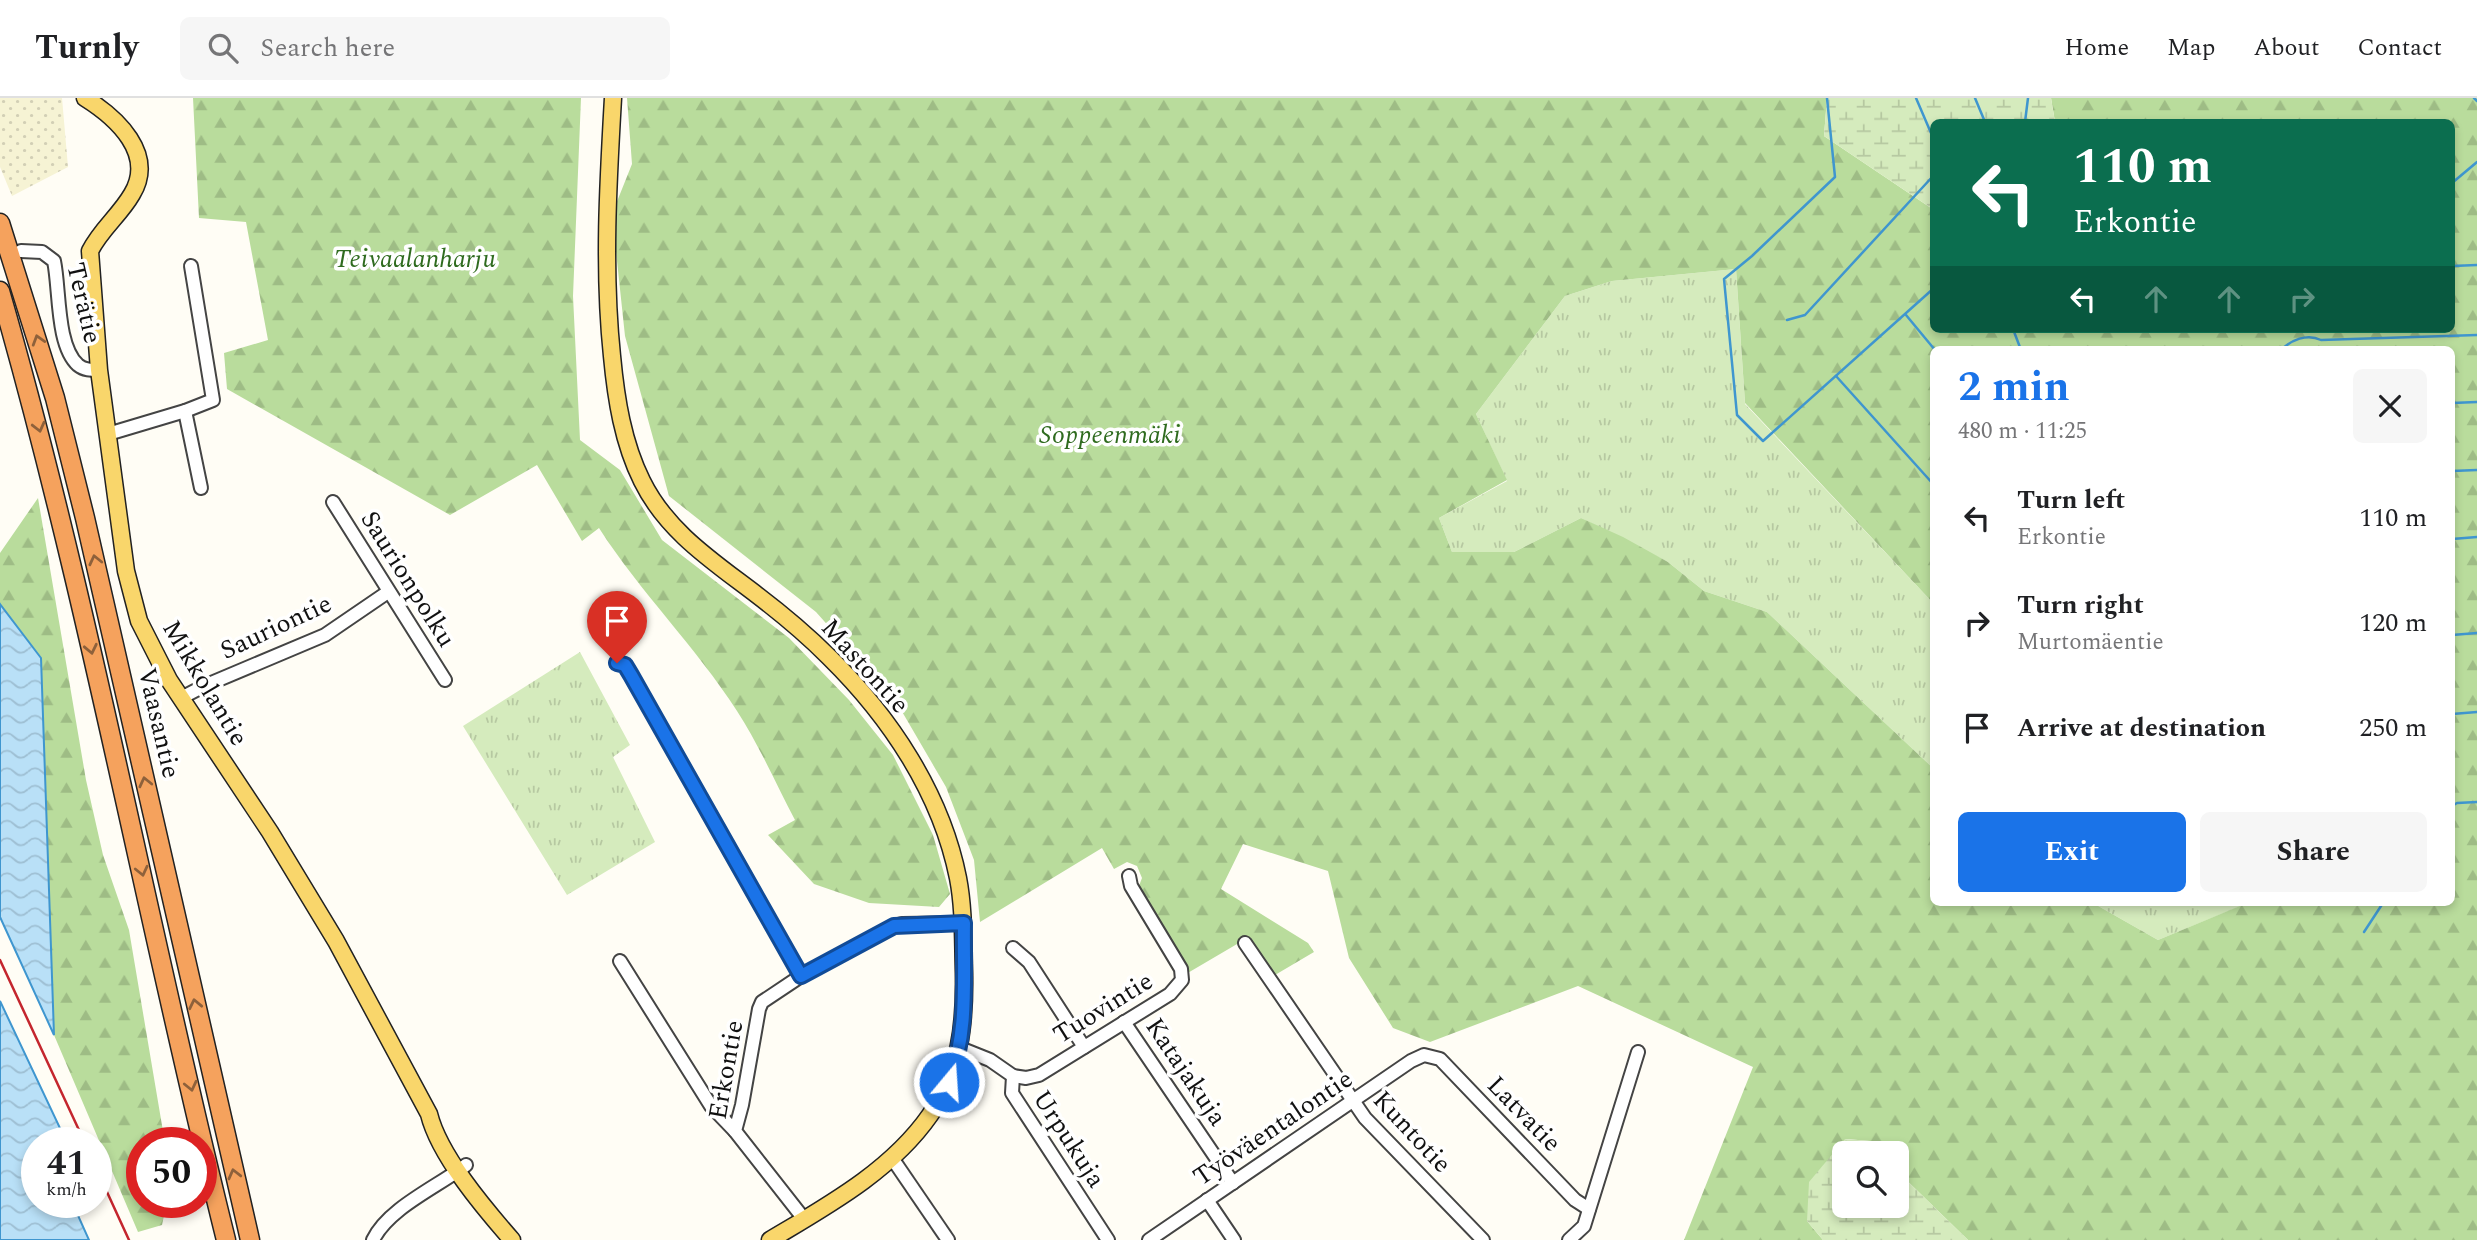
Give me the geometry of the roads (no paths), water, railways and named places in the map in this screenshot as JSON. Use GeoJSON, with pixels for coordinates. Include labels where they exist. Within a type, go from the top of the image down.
{"type":"FeatureCollection","features":[{"type":"Feature","properties":{"kind":"highway","name":"Vaasantie"},"geometry":{"type":"LineString","coordinates":[[0,223],[55,398],[75,478],[250,1240]]}},
{"type":"Feature","properties":{"kind":"highway","name":"Vaasantie"},"geometry":{"type":"LineString","coordinates":[[0,291],[34,408],[64,527],[226,1240]]}},
{"type":"Feature","properties":{"kind":"main road","name":"Mikkolantie"},"geometry":{"type":"LineString","coordinates":[[85,98],[103,109],[127,135],[137,153],[140,166],[133,194],[90,251],[99,370],[126,571],[135,611],[149,645],[181,698],[270,832],[336,941],[429,1114],[438,1122],[480,1201],[512,1240]]}},
{"type":"Feature","properties":{"kind":"main road","name":"Mastontie"},"geometry":{"type":"LineString","coordinates":[[613,98],[606,244],[607,304],[620,412],[638,472],[651,497],[678,532],[811,640],[852,681],[894,733],[925,785],[946,837],[958,881],[964,923],[964,1001],[960,1048],[949,1082],[938,1102],[923,1125],[892,1158],[856,1186],[770,1240]]}},
{"type":"Feature","properties":{"kind":"main road","name":"Mikkolantie"},"geometry":{"type":"LineString","coordinates":[[463,1168],[524,1240]]}},
{"type":"Feature","properties":{"kind":"street","name":"Terätie"},"geometry":{"type":"LineString","coordinates":[[22,251],[42,252],[54,261],[67,347],[79,365],[88,370],[99,370]]}},
{"type":"Feature","properties":{"kind":"street"},"geometry":{"type":"LineString","coordinates":[[108,434],[213,400],[191,266]]}},
{"type":"Feature","properties":{"kind":"street"},"geometry":{"type":"LineString","coordinates":[[185,411],[201,488]]}},
{"type":"Feature","properties":{"kind":"street","name":"Saurionpolku"},"geometry":{"type":"LineString","coordinates":[[333,502],[445,680]]}},
{"type":"Feature","properties":{"kind":"street","name":"Sauriontie"},"geometry":{"type":"LineString","coordinates":[[181,698],[204,685],[325,635],[388,592]]}},
{"type":"Feature","properties":{"kind":"street"},"geometry":{"type":"LineString","coordinates":[[617,663],[625,665],[631,675],[801,976]]}},
{"type":"Feature","properties":{"kind":"street","name":"Tuovintie"},"geometry":{"type":"LineString","coordinates":[[1013,1076],[1026,1078],[1039,1075],[1170,994],[1182,980],[1181,969],[1130,886],[1129,876]]}},
{"type":"Feature","properties":{"kind":"street","name":"Erkontie"},"geometry":{"type":"LineString","coordinates":[[804,1219],[735,1131],[759,1009],[767,997],[801,976],[894,926],[964,923]]}},
{"type":"Feature","properties":{"kind":"street","name":"Kuntotie"},"geometry":{"type":"LineString","coordinates":[[1245,943],[1365,1118],[1483,1240]]}},
{"type":"Feature","properties":{"kind":"street"},"geometry":{"type":"LineString","coordinates":[[1013,948],[1029,962],[1084,1047]]}},
{"type":"Feature","properties":{"kind":"street"},"geometry":{"type":"LineString","coordinates":[[620,961],[711,1106],[735,1131]]}},
{"type":"Feature","properties":{"kind":"street","name":"Katajakuja"},"geometry":{"type":"LineString","coordinates":[[1124,1022],[1233,1183]]}},
{"type":"Feature","properties":{"kind":"street","name":"Urpukuja"},"geometry":{"type":"LineString","coordinates":[[960,1048],[990,1060],[1013,1076],[1012,1093],[1108,1240]]}},
{"type":"Feature","properties":{"kind":"street"},"geometry":{"type":"LineString","coordinates":[[1569,1240],[1584,1226],[1638,1052]]}},
{"type":"Feature","properties":{"kind":"street","name":"Työväentalontie"},"geometry":{"type":"LineString","coordinates":[[1149,1240],[1411,1061],[1424,1055]]}},
{"type":"Feature","properties":{"kind":"street","name":"Latvatie"},"geometry":{"type":"LineString","coordinates":[[1424,1055],[1440,1059],[1575,1200],[1589,1209]]}},
{"type":"Feature","properties":{"kind":"street"},"geometry":{"type":"LineString","coordinates":[[892,1158],[948,1240]]}},
{"type":"Feature","properties":{"kind":"street"},"geometry":{"type":"LineString","coordinates":[[373,1240],[379,1228],[393,1216],[463,1168]]}},
{"type":"Feature","properties":{"kind":"street"},"geometry":{"type":"LineString","coordinates":[[1207,1200],[1234,1240]]}},
{"type":"Feature","properties":{"kind":"water"},"geometry":{"type":"Polygon","coordinates":[[[0,604],[41,658],[54,1035],[0,917],[0,604]]]}},
{"type":"Feature","properties":{"kind":"water"},"geometry":{"type":"Polygon","coordinates":[[[0,1001],[59,1127],[21,1127],[21,1218],[79,1218],[89,1240],[0,1240],[0,1001]]]}},
{"type":"Feature","properties":{"kind":"waterway"},"geometry":{"type":"LineString","coordinates":[[1827,98],[1835,177],[1724,279],[1737,415],[1763,441],[1930,292]]}},
{"type":"Feature","properties":{"kind":"waterway"},"geometry":{"type":"LineString","coordinates":[[1916,98],[1930,131]]}},
{"type":"Feature","properties":{"kind":"waterway"},"geometry":{"type":"LineString","coordinates":[[1975,98],[1984,119]]}},
{"type":"Feature","properties":{"kind":"waterway"},"geometry":{"type":"LineString","coordinates":[[2025,119],[2028,98]]}},
{"type":"Feature","properties":{"kind":"waterway"},"geometry":{"type":"LineString","coordinates":[[2474,98],[2477,101]]}},
{"type":"Feature","properties":{"kind":"waterway"},"geometry":{"type":"LineString","coordinates":[[2455,180],[2477,162]]}},
{"type":"Feature","properties":{"kind":"waterway"},"geometry":{"type":"LineString","coordinates":[[1787,320],[1805,315],[1930,179]]}},
{"type":"Feature","properties":{"kind":"waterway"},"geometry":{"type":"LineString","coordinates":[[2455,266],[2477,265]]}},
{"type":"Feature","properties":{"kind":"waterway"},"geometry":{"type":"LineString","coordinates":[[1906,315],[1932,346]]}},
{"type":"Feature","properties":{"kind":"waterway"},"geometry":{"type":"LineString","coordinates":[[2015,333],[2019,346]]}},
{"type":"Feature","properties":{"kind":"waterway"},"geometry":{"type":"LineString","coordinates":[[2286,346],[2305,337],[2321,340],[2477,335]]}},
{"type":"Feature","properties":{"kind":"waterway"},"geometry":{"type":"LineString","coordinates":[[1836,376],[1930,481]]}},
{"type":"Feature","properties":{"kind":"waterway"},"geometry":{"type":"LineString","coordinates":[[2455,403],[2477,402]]}},
{"type":"Feature","properties":{"kind":"waterway"},"geometry":{"type":"LineString","coordinates":[[2455,471],[2477,470]]}},
{"type":"Feature","properties":{"kind":"waterway"},"geometry":{"type":"LineString","coordinates":[[2455,539],[2477,537]]}},
{"type":"Feature","properties":{"kind":"waterway"},"geometry":{"type":"LineString","coordinates":[[2455,635],[2477,633]]}},
{"type":"Feature","properties":{"kind":"waterway"},"geometry":{"type":"LineString","coordinates":[[2455,714],[2477,712]]}},
{"type":"Feature","properties":{"kind":"waterway"},"geometry":{"type":"LineString","coordinates":[[2455,804],[2477,802]]}},
{"type":"Feature","properties":{"kind":"waterway"},"geometry":{"type":"LineString","coordinates":[[2364,932],[2381,906]]}},
{"type":"Feature","properties":{"kind":"railway"},"geometry":{"type":"LineString","coordinates":[[0,960],[78,1127]]}},
{"type":"Feature","properties":{"kind":"railway"},"geometry":{"type":"LineString","coordinates":[[112,1203],[129,1240]]}},
{"type":"Feature","properties":{"kind":"park label","name":"Teivaalanharju"},"geometry":{"type":"Point","coordinates":[415,259]}},
{"type":"Feature","properties":{"kind":"park label","name":"Soppeenmäki"},"geometry":{"type":"Point","coordinates":[1110,435]}}]}
